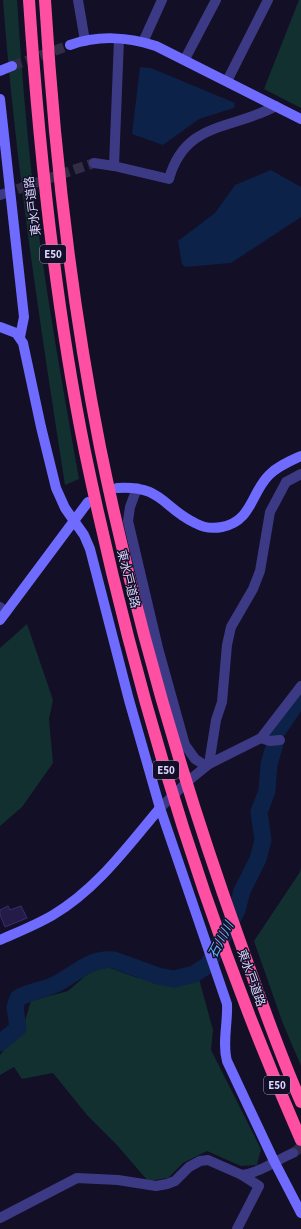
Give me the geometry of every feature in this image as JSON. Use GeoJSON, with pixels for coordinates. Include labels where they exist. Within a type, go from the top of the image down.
{"type":"FeatureCollection","features":[{"type":"Feature","properties":{"kind":"highway","name":"東水戸道路"},"geometry":{"type":"LineString","coordinates":[[29,0],[42,161],[53,251],[92,503],[152,727],[209,902],[254,1028],[301,1140]]}},
{"type":"Feature","properties":{"kind":"highway","name":"東水戸道路"},"geometry":{"type":"LineString","coordinates":[[45,0],[58,158],[68,249],[84,358],[114,493],[136,602],[168,723],[211,860],[268,1022],[301,1102]]}},
{"type":"Feature","properties":{"kind":"street"},"geometry":{"type":"LineString","coordinates":[[78,0],[85,41]]}},
{"type":"Feature","properties":{"kind":"street"},"geometry":{"type":"LineString","coordinates":[[143,42],[162,0]]}},
{"type":"Feature","properties":{"kind":"street"},"geometry":{"type":"LineString","coordinates":[[185,59],[216,0]]}},
{"type":"Feature","properties":{"kind":"street"},"geometry":{"type":"LineString","coordinates":[[227,81],[268,0]]}},
{"type":"Feature","properties":{"kind":"street"},"geometry":{"type":"LineString","coordinates":[[114,166],[119,39]]}},
{"type":"Feature","properties":{"kind":"street"},"geometry":{"type":"LineString","coordinates":[[70,45],[85,41],[119,39],[143,42],[185,59],[301,119]]}},
{"type":"Feature","properties":{"kind":"street"},"geometry":{"type":"LineString","coordinates":[[0,71],[12,66]]}},
{"type":"Feature","properties":{"kind":"street"},"geometry":{"type":"LineString","coordinates":[[0,99],[24,317],[20,337]]}},
{"type":"Feature","properties":{"kind":"street"},"geometry":{"type":"LineString","coordinates":[[94,163],[114,166],[169,179],[173,164],[183,149],[208,130],[262,114],[276,106]]}},
{"type":"Feature","properties":{"kind":"street"},"geometry":{"type":"LineString","coordinates":[[0,326],[11,330],[20,337],[24,343],[40,427],[56,488],[60,500],[84,535],[90,549],[129,700],[160,808],[204,940],[228,1004],[228,1020],[224,1049],[227,1061],[274,1161],[301,1213]]}},
{"type":"Feature","properties":{"kind":"street"},"geometry":{"type":"LineString","coordinates":[[114,493],[137,488],[150,491],[193,522],[203,527],[215,528],[227,526],[236,522],[247,512],[269,475],[279,466],[301,456]]}},
{"type":"Feature","properties":{"kind":"street"},"geometry":{"type":"LineString","coordinates":[[208,765],[216,720],[222,702],[230,627],[253,590],[260,571],[270,512],[286,482],[301,474]]}},
{"type":"Feature","properties":{"kind":"street"},"geometry":{"type":"LineString","coordinates":[[137,488],[130,506],[128,521],[158,648],[185,745],[195,759],[208,765]]}},
{"type":"Feature","properties":{"kind":"street"},"geometry":{"type":"LineString","coordinates":[[2,613],[74,520],[92,503]]}},
{"type":"Feature","properties":{"kind":"street"},"geometry":{"type":"LineString","coordinates":[[0,940],[52,915],[84,893],[100,877],[160,808],[186,782],[208,765],[270,739],[301,686]]}},
{"type":"Feature","properties":{"kind":"street"},"geometry":{"type":"LineString","coordinates":[[242,1175],[261,1171],[274,1161],[293,1153]]}},
{"type":"Feature","properties":{"kind":"street"},"geometry":{"type":"LineString","coordinates":[[0,1218],[77,1178],[118,1180],[156,1186],[175,1181],[189,1167],[200,1161],[208,1160],[242,1175],[259,1186],[237,1229]]}},
{"type":"Feature","properties":{"kind":"green space"},"geometry":{"type":"Polygon","coordinates":[[[3,0],[17,0],[30,164],[37,223],[79,479],[65,485],[21,183],[3,0]]]}},
{"type":"Feature","properties":{"kind":"green space"},"geometry":{"type":"Polygon","coordinates":[[[299,0],[301,0],[301,108],[264,89],[299,0]]]}},
{"type":"Feature","properties":{"kind":"green space"},"geometry":{"type":"Polygon","coordinates":[[[27,624],[53,700],[49,719],[53,763],[22,807],[0,826],[0,648],[27,624]]]}},
{"type":"Feature","properties":{"kind":"green space"},"geometry":{"type":"Polygon","coordinates":[[[301,867],[301,1066],[282,1021],[254,941],[300,872],[301,867]]]}},
{"type":"Feature","properties":{"kind":"green space"},"geometry":{"type":"Polygon","coordinates":[[[99,964],[138,978],[199,979],[213,1030],[211,1050],[261,1149],[257,1165],[241,1166],[207,1151],[183,1163],[168,1178],[148,1181],[116,1144],[87,1115],[53,1073],[22,1079],[14,1067],[0,1075],[0,1055],[24,1024],[31,1001],[68,991],[99,964]]]}},
{"type":"Feature","properties":{"kind":"water"},"geometry":{"type":"Polygon","coordinates":[[[140,67],[151,68],[235,103],[234,108],[199,119],[163,145],[132,134],[140,67]]]}},
{"type":"Feature","properties":{"kind":"water"},"geometry":{"type":"Polygon","coordinates":[[[271,170],[301,187],[301,217],[231,263],[185,267],[182,264],[178,241],[215,213],[235,185],[271,170]]]}},
{"type":"Feature","properties":{"kind":"building"},"geometry":{"type":"Polygon","coordinates":[[[8,906],[10,910],[21,906],[27,918],[5,927],[0,915],[0,910],[8,906]]]}},
{"type":"Feature","properties":{"kind":"waterway","name":"石川川"},"geometry":{"type":"LineString","coordinates":[[0,1043],[18,1028],[15,1007],[18,998],[53,985],[91,963],[114,960],[158,976],[174,979],[194,974],[208,965],[237,910],[242,891],[258,859],[263,840],[259,812],[267,791],[269,764],[275,744],[274,736],[301,696]]}},
{"type":"Feature","properties":{"kind":"tunnel"},"geometry":{"type":"LineString","coordinates":[[12,66],[70,45]]}},
{"type":"Feature","properties":{"kind":"tunnel"},"geometry":{"type":"LineString","coordinates":[[3,194],[94,163]]}},
{"type":"Feature","properties":{"kind":"tunnel"},"geometry":{"type":"LineString","coordinates":[[293,1153],[301,1147]]}}]}
